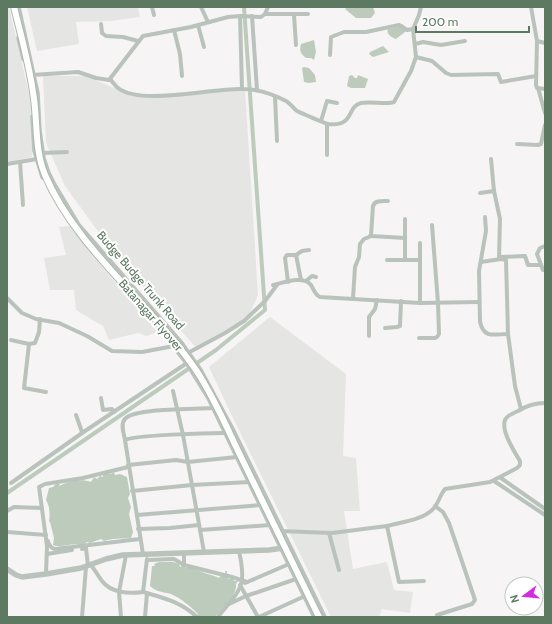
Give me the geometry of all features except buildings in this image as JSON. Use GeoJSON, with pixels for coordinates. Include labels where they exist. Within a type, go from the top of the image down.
{"type":"FeatureCollection","features":[{"type":"Feature","properties":{"kind":"main road","name":"Batanagar Flyover"},"geometry":{"type":"LineString","coordinates":[[13,7],[33,92],[40,160],[50,184],[63,208],[79,231],[168,333],[198,372],[319,617]]}},
{"type":"Feature","properties":{"kind":"street","name":"Budge Budge Trunk Road"},"geometry":{"type":"LineString","coordinates":[[13,7],[38,102],[42,153],[48,173],[54,185],[78,225],[190,355],[200,370],[232,429],[324,617]]}},
{"type":"Feature","properties":{"kind":"street","name":"Budge Budge Trunk Road"},"geometry":{"type":"LineString","coordinates":[[18,7],[31,75],[33,139],[37,159],[45,181],[73,228],[188,363],[204,388],[315,617]]}},
{"type":"Feature","properties":{"kind":"street"},"geometry":{"type":"LineString","coordinates":[[152,7],[154,15]]}},
{"type":"Feature","properties":{"kind":"street"},"geometry":{"type":"LineString","coordinates":[[201,7],[208,22]]}},
{"type":"Feature","properties":{"kind":"street"},"geometry":{"type":"LineString","coordinates":[[265,14],[268,7]]}},
{"type":"Feature","properties":{"kind":"street"},"geometry":{"type":"LineString","coordinates":[[110,79],[118,88],[141,96],[243,89],[256,90],[287,101],[299,112],[321,120],[326,124],[345,122],[354,108],[360,103],[392,103],[416,57],[413,29],[421,7]]}},
{"type":"Feature","properties":{"kind":"street"},"geometry":{"type":"LineString","coordinates":[[531,7],[537,41],[536,87],[538,88],[545,113]]}},
{"type":"Feature","properties":{"kind":"street"},"geometry":{"type":"LineString","coordinates":[[31,75],[78,72],[105,80],[110,79],[138,41],[143,36],[148,34],[198,25],[228,17],[261,17],[265,14],[308,14]]}},
{"type":"Feature","properties":{"kind":"street"},"geometry":{"type":"LineString","coordinates":[[294,15],[296,45]]}},
{"type":"Feature","properties":{"kind":"street"},"geometry":{"type":"LineString","coordinates":[[240,16],[243,89]]}},
{"type":"Feature","properties":{"kind":"street"},"geometry":{"type":"LineString","coordinates":[[252,16],[256,90]]}},
{"type":"Feature","properties":{"kind":"street"},"geometry":{"type":"LineString","coordinates":[[101,24],[102,33],[106,36],[123,37],[138,41]]}},
{"type":"Feature","properties":{"kind":"street"},"geometry":{"type":"LineString","coordinates":[[198,25],[204,47]]}},
{"type":"Feature","properties":{"kind":"street"},"geometry":{"type":"LineString","coordinates":[[330,55],[331,37],[342,32],[366,32],[399,25],[407,30],[413,29]]}},
{"type":"Feature","properties":{"kind":"street"},"geometry":{"type":"LineString","coordinates":[[174,30],[180,54],[182,76]]}},
{"type":"Feature","properties":{"kind":"street"},"geometry":{"type":"LineString","coordinates":[[415,44],[423,42],[441,45],[465,41]]}},
{"type":"Feature","properties":{"kind":"street"},"geometry":{"type":"LineString","coordinates":[[537,41],[545,43]]}},
{"type":"Feature","properties":{"kind":"street"},"geometry":{"type":"LineString","coordinates":[[416,57],[432,61],[446,73],[451,75],[498,74],[501,82],[536,76]]}},
{"type":"Feature","properties":{"kind":"street"},"geometry":{"type":"LineString","coordinates":[[538,88],[545,89]]}},
{"type":"Feature","properties":{"kind":"street"},"geometry":{"type":"LineString","coordinates":[[275,97],[277,142]]}},
{"type":"Feature","properties":{"kind":"street"},"geometry":{"type":"LineString","coordinates":[[321,120],[327,101],[337,103]]}},
{"type":"Feature","properties":{"kind":"street"},"geometry":{"type":"LineString","coordinates":[[326,124],[328,155]]}},
{"type":"Feature","properties":{"kind":"street"},"geometry":{"type":"LineString","coordinates":[[517,144],[541,144],[545,125]]}},
{"type":"Feature","properties":{"kind":"street"},"geometry":{"type":"LineString","coordinates":[[42,153],[67,152]]}},
{"type":"Feature","properties":{"kind":"street"},"geometry":{"type":"LineString","coordinates":[[7,164],[37,159]]}},
{"type":"Feature","properties":{"kind":"street"},"geometry":{"type":"LineString","coordinates":[[491,159],[494,191],[500,219],[499,258]]}},
{"type":"Feature","properties":{"kind":"street"},"geometry":{"type":"LineString","coordinates":[[20,162],[23,206]]}},
{"type":"Feature","properties":{"kind":"street"},"geometry":{"type":"LineString","coordinates":[[480,193],[494,191]]}},
{"type":"Feature","properties":{"kind":"street"},"geometry":{"type":"LineString","coordinates":[[371,236],[371,217],[374,204],[378,201],[388,201]]}},
{"type":"Feature","properties":{"kind":"street"},"geometry":{"type":"LineString","coordinates":[[485,217],[486,231],[479,271],[480,322],[484,333],[508,334]]}},
{"type":"Feature","properties":{"kind":"street"},"geometry":{"type":"LineString","coordinates":[[405,219],[405,260]]}},
{"type":"Feature","properties":{"kind":"street"},"geometry":{"type":"LineString","coordinates":[[420,338],[435,338],[438,336],[438,303],[432,225]]}},
{"type":"Feature","properties":{"kind":"street"},"geometry":{"type":"LineString","coordinates":[[353,298],[355,266],[359,257],[360,244],[364,239],[371,236],[405,238]]}},
{"type":"Feature","properties":{"kind":"street"},"geometry":{"type":"LineString","coordinates":[[420,243],[420,303]]}},
{"type":"Feature","properties":{"kind":"street"},"geometry":{"type":"LineString","coordinates":[[545,246],[540,248],[537,254],[543,270],[545,269]]}},
{"type":"Feature","properties":{"kind":"street"},"geometry":{"type":"LineString","coordinates":[[288,282],[285,258],[287,255],[296,255],[302,251],[309,250]]}},
{"type":"Feature","properties":{"kind":"street"},"geometry":{"type":"LineString","coordinates":[[296,255],[301,280]]}},
{"type":"Feature","properties":{"kind":"street"},"geometry":{"type":"LineString","coordinates":[[481,262],[499,258],[526,256],[528,265],[541,265]]}},
{"type":"Feature","properties":{"kind":"street"},"geometry":{"type":"LineString","coordinates":[[499,258],[506,260],[507,264],[508,334],[515,386],[521,409]]}},
{"type":"Feature","properties":{"kind":"street"},"geometry":{"type":"LineString","coordinates":[[387,260],[420,260]]}},
{"type":"Feature","properties":{"kind":"street"},"geometry":{"type":"LineString","coordinates":[[306,281],[312,276],[316,277]]}},
{"type":"Feature","properties":{"kind":"street"},"geometry":{"type":"LineString","coordinates":[[182,356],[190,355],[244,321],[265,301],[275,285],[288,282],[301,280],[306,281],[318,297],[420,303],[479,302]]}},
{"type":"Feature","properties":{"kind":"street"},"geometry":{"type":"LineString","coordinates":[[7,298],[22,313],[32,318],[60,323],[87,336],[112,352],[142,352],[174,346]]}},
{"type":"Feature","properties":{"kind":"street"},"geometry":{"type":"LineString","coordinates":[[369,336],[369,317],[375,309],[377,300]]}},
{"type":"Feature","properties":{"kind":"street"},"geometry":{"type":"LineString","coordinates":[[385,328],[400,326],[400,301]]}},
{"type":"Feature","properties":{"kind":"street"},"geometry":{"type":"LineString","coordinates":[[12,340],[30,344],[36,341],[39,332],[40,320]]}},
{"type":"Feature","properties":{"kind":"street"},"geometry":{"type":"LineString","coordinates":[[30,344],[24,388],[46,392]]}},
{"type":"Feature","properties":{"kind":"street"},"geometry":{"type":"LineString","coordinates":[[11,483],[82,432],[188,363]]}},
{"type":"Feature","properties":{"kind":"street"},"geometry":{"type":"LineString","coordinates":[[173,391],[184,435],[204,552]]}},
{"type":"Feature","properties":{"kind":"street"},"geometry":{"type":"LineString","coordinates":[[101,398],[103,410],[112,409],[114,412]]}},
{"type":"Feature","properties":{"kind":"street"},"geometry":{"type":"LineString","coordinates":[[274,534],[282,530],[329,533],[387,526],[426,515],[436,506],[445,489],[477,485],[494,481],[517,468],[520,465],[520,461],[511,445],[505,426],[506,420],[508,416],[521,409],[535,404],[545,403]]}},
{"type":"Feature","properties":{"kind":"street"},"geometry":{"type":"LineString","coordinates":[[145,617],[145,556],[138,529],[128,466],[123,426],[125,419],[144,412],[214,408]]}},
{"type":"Feature","properties":{"kind":"street"},"geometry":{"type":"LineString","coordinates":[[76,415],[82,432]]}},
{"type":"Feature","properties":{"kind":"street"},"geometry":{"type":"LineString","coordinates":[[125,440],[225,433]]}},
{"type":"Feature","properties":{"kind":"street"},"geometry":{"type":"LineString","coordinates":[[46,574],[47,554],[39,490],[41,485],[83,478],[128,466],[176,460],[188,462],[237,457]]}},
{"type":"Feature","properties":{"kind":"street"},"geometry":{"type":"LineString","coordinates":[[501,478],[545,509]]}},
{"type":"Feature","properties":{"kind":"street"},"geometry":{"type":"LineString","coordinates":[[494,481],[545,515]]}},
{"type":"Feature","properties":{"kind":"street"},"geometry":{"type":"LineString","coordinates":[[132,491],[192,485],[250,482]]}},
{"type":"Feature","properties":{"kind":"street"},"geometry":{"type":"LineString","coordinates":[[136,515],[260,505]]}},
{"type":"Feature","properties":{"kind":"street"},"geometry":{"type":"LineString","coordinates":[[436,506],[443,512],[449,523],[475,600],[472,604],[436,615]]}},
{"type":"Feature","properties":{"kind":"street"},"geometry":{"type":"LineString","coordinates":[[7,511],[14,507],[42,508]]}},
{"type":"Feature","properties":{"kind":"street"},"geometry":{"type":"LineString","coordinates":[[138,529],[199,525]]}},
{"type":"Feature","properties":{"kind":"street"},"geometry":{"type":"LineString","coordinates":[[200,530],[270,525]]}},
{"type":"Feature","properties":{"kind":"street"},"geometry":{"type":"LineString","coordinates":[[387,526],[398,580],[401,583],[424,581]]}},
{"type":"Feature","properties":{"kind":"street"},"geometry":{"type":"LineString","coordinates":[[7,532],[45,534]]}},
{"type":"Feature","properties":{"kind":"street"},"geometry":{"type":"LineString","coordinates":[[329,533],[339,570]]}},
{"type":"Feature","properties":{"kind":"street"},"geometry":{"type":"LineString","coordinates":[[45,534],[48,537],[49,544],[53,549],[140,539]]}},
{"type":"Feature","properties":{"kind":"street"},"geometry":{"type":"LineString","coordinates":[[145,556],[281,549],[289,546]]}},
{"type":"Feature","properties":{"kind":"street"},"geometry":{"type":"LineString","coordinates":[[47,554],[86,548],[88,566],[82,617]]}},
{"type":"Feature","properties":{"kind":"street"},"geometry":{"type":"LineString","coordinates":[[239,551],[242,583],[246,596],[258,617],[305,596]]}},
{"type":"Feature","properties":{"kind":"street"},"geometry":{"type":"LineString","coordinates":[[184,553],[184,565]]}},
{"type":"Feature","properties":{"kind":"street"},"geometry":{"type":"LineString","coordinates":[[121,617],[119,592],[126,555]]}},
{"type":"Feature","properties":{"kind":"street"},"geometry":{"type":"LineString","coordinates":[[7,569],[16,576],[22,577],[88,566],[106,559],[126,555],[145,556],[174,559],[184,565],[242,583]]}},
{"type":"Feature","properties":{"kind":"street"},"geometry":{"type":"LineString","coordinates":[[218,617],[242,583],[289,564]]}},
{"type":"Feature","properties":{"kind":"street"},"geometry":{"type":"LineString","coordinates":[[88,566],[105,585],[119,592],[145,593],[168,599],[187,608],[197,617]]}},
{"type":"Feature","properties":{"kind":"street"},"geometry":{"type":"LineString","coordinates":[[228,604],[246,596],[296,579]]}},
{"type":"Feature","properties":{"kind":"shaded area"},"geometry":{"type":"Polygon","coordinates":[[[7,7],[9,7],[32,107],[32,157],[9,162],[7,160],[7,7]]]}},
{"type":"Feature","properties":{"kind":"shaded area"},"geometry":{"type":"Polygon","coordinates":[[[27,7],[138,7],[140,17],[111,21],[76,22],[79,44],[37,51],[27,7]]]}},
{"type":"Feature","properties":{"kind":"shaded area"},"geometry":{"type":"Polygon","coordinates":[[[348,7],[373,7],[375,13],[371,18],[356,18],[345,9],[348,7]]]}},
{"type":"Feature","properties":{"kind":"shaded area"},"geometry":{"type":"Polygon","coordinates":[[[402,24],[407,28],[405,32],[396,39],[388,34],[388,29],[395,28],[402,24]]]}},
{"type":"Feature","properties":{"kind":"shaded area"},"geometry":{"type":"Polygon","coordinates":[[[314,40],[316,52],[314,60],[311,58],[306,58],[300,49],[301,44],[314,40]]]}},
{"type":"Feature","properties":{"kind":"shaded area"},"geometry":{"type":"Polygon","coordinates":[[[383,46],[389,52],[373,57],[369,54],[370,52],[383,46]]]}},
{"type":"Feature","properties":{"kind":"shaded area"},"geometry":{"type":"Polygon","coordinates":[[[302,68],[309,68],[315,75],[316,82],[304,82],[302,68]]]}},
{"type":"Feature","properties":{"kind":"shaded area"},"geometry":{"type":"Polygon","coordinates":[[[352,75],[355,78],[357,78],[358,75],[368,79],[365,88],[351,88],[347,86],[349,76],[352,75]]]}},
{"type":"Feature","properties":{"kind":"shaded area"},"geometry":{"type":"Polygon","coordinates":[[[43,76],[86,76],[130,95],[245,89],[258,295],[249,315],[198,350],[169,317],[108,245],[65,186],[46,143],[43,76]]]}},
{"type":"Feature","properties":{"kind":"shaded area"},"geometry":{"type":"Polygon","coordinates":[[[70,226],[157,332],[147,336],[138,333],[109,340],[103,326],[76,310],[74,290],[50,290],[44,258],[66,255],[59,227],[70,226]]]}},
{"type":"Feature","properties":{"kind":"shaded area"},"geometry":{"type":"Polygon","coordinates":[[[270,317],[346,374],[343,456],[356,458],[360,511],[344,511],[353,569],[387,562],[394,590],[413,592],[410,613],[382,609],[379,617],[331,617],[231,414],[209,367],[270,317]]]}},
{"type":"Feature","properties":{"kind":"shaded area"},"geometry":{"type":"Polygon","coordinates":[[[105,472],[111,474],[114,472],[115,475],[120,474],[127,477],[130,494],[128,498],[131,507],[129,514],[133,532],[131,538],[104,541],[101,539],[90,543],[87,542],[82,546],[75,544],[60,546],[53,545],[54,538],[49,522],[50,516],[46,500],[49,488],[56,484],[60,484],[59,486],[75,481],[83,480],[91,482],[94,477],[97,479],[100,476],[103,477],[103,473],[105,472]]]}},
{"type":"Feature","properties":{"kind":"shaded area"},"geometry":{"type":"Polygon","coordinates":[[[159,562],[173,562],[179,564],[180,567],[183,565],[186,568],[191,567],[219,578],[221,575],[226,576],[225,571],[227,571],[227,578],[230,579],[232,575],[234,581],[238,581],[236,588],[229,602],[215,617],[198,617],[198,614],[195,611],[179,598],[171,594],[157,591],[150,586],[152,566],[155,566],[154,564],[159,562]]]}},
{"type":"Feature","properties":{"kind":"waterway"},"geometry":{"type":"LineString","coordinates":[[7,493],[216,350],[265,310],[244,7]]}}]}
